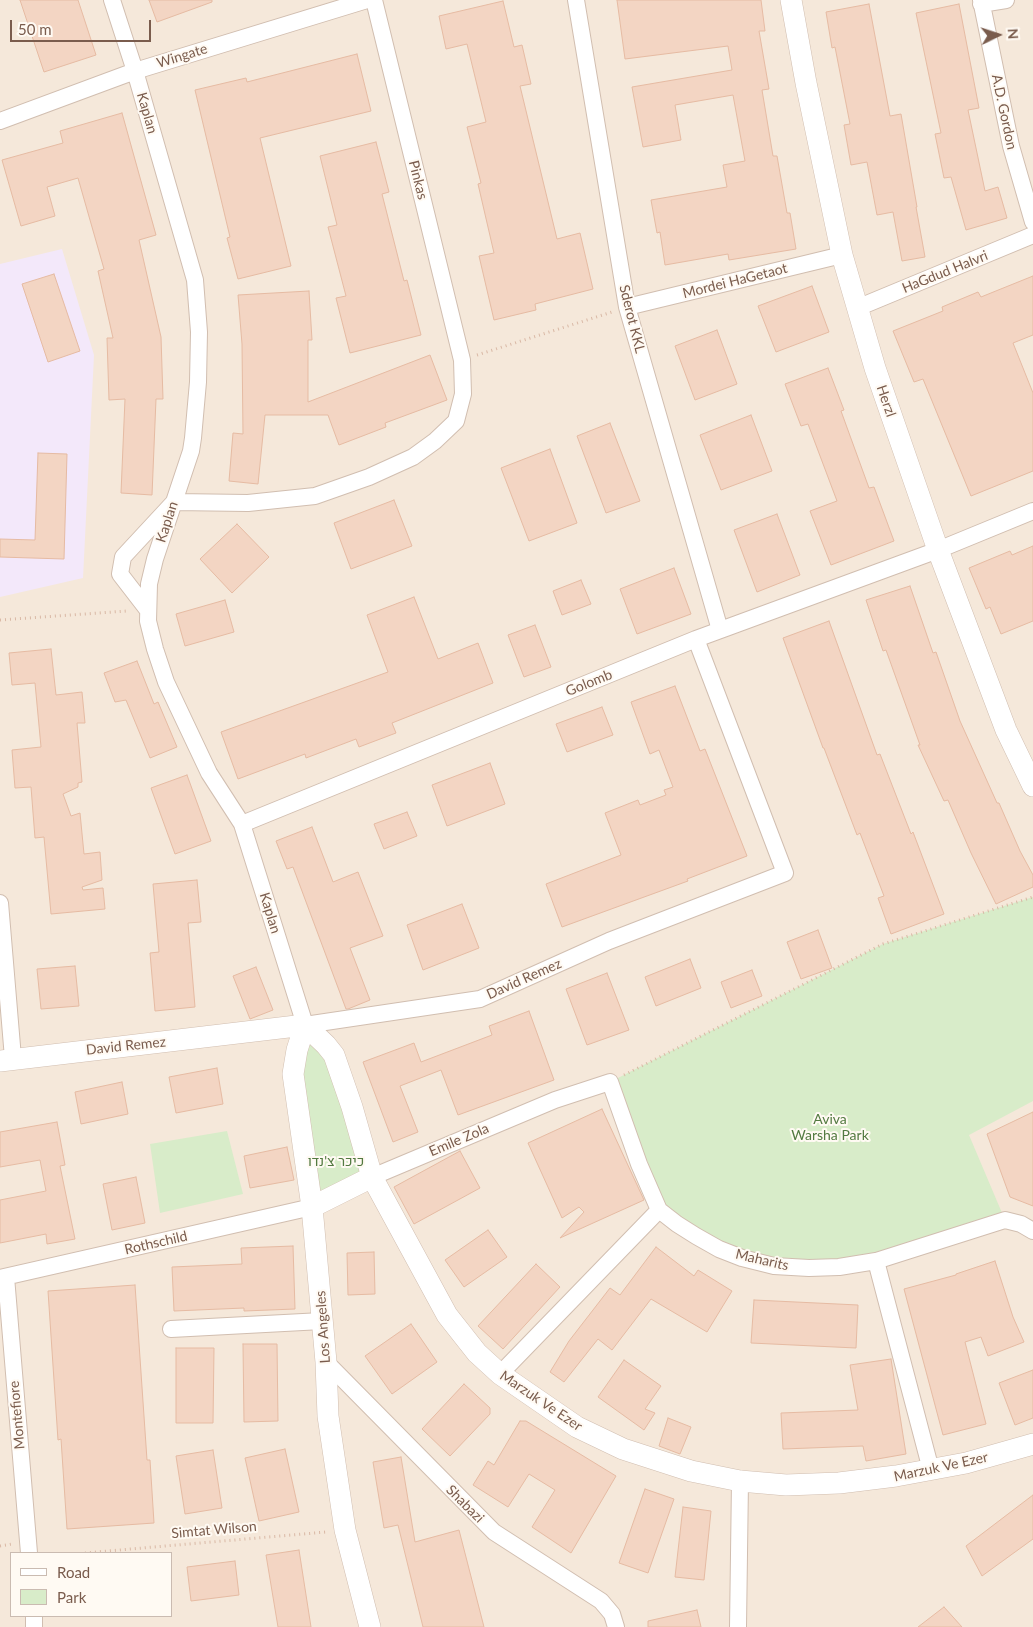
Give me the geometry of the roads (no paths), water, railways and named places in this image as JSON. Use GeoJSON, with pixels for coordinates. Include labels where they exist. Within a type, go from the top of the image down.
{"type":"FeatureCollection","features":[{"type":"Feature","properties":{"kind":"street","name":"Kaplan"},"geometry":{"type":"LineString","coordinates":[[112,0],[135,71],[195,280],[199,332],[198,382],[193,438],[174,502],[154,559],[149,584],[147,610],[155,649],[166,682],[209,772],[242,824],[305,1026]]}},
{"type":"Feature","properties":{"kind":"street","name":"Wingate"},"geometry":{"type":"LineString","coordinates":[[0,121],[135,71],[367,0]]}},
{"type":"Feature","properties":{"kind":"street","name":"Pinkas"},"geometry":{"type":"LineString","coordinates":[[174,502],[248,503],[314,496],[369,477],[413,456],[435,441],[456,421],[463,394],[462,360],[374,0]]}},
{"type":"Feature","properties":{"kind":"street","name":"Sderot KKL"},"geometry":{"type":"LineString","coordinates":[[576,0],[627,307],[720,630]]}},
{"type":"Feature","properties":{"kind":"street","name":"Herzl"},"geometry":{"type":"LineString","coordinates":[[791,0],[806,83],[842,255],[875,368],[938,550],[1006,730],[1033,786]]}},
{"type":"Feature","properties":{"kind":"street"},"geometry":{"type":"LineString","coordinates":[[981,2],[1006,0]]}},
{"type":"Feature","properties":{"kind":"street","name":"A.D. Gordon"},"geometry":{"type":"LineString","coordinates":[[981,2],[1011,146],[1033,222]]}},
{"type":"Feature","properties":{"kind":"street","name":"HaGdud HaIvri"},"geometry":{"type":"LineString","coordinates":[[857,308],[1033,236]]}},
{"type":"Feature","properties":{"kind":"street","name":"Mordei HaGetaot"},"geometry":{"type":"LineString","coordinates":[[627,307],[842,255]]}},
{"type":"Feature","properties":{"kind":"street"},"geometry":{"type":"LineString","coordinates":[[147,610],[120,574],[123,557],[174,502]]}},
{"type":"Feature","properties":{"kind":"street","name":"Golomb"},"geometry":{"type":"LineString","coordinates":[[242,824],[696,639],[938,550],[1033,511]]}},
{"type":"Feature","properties":{"kind":"street","name":"David Remez"},"geometry":{"type":"LineString","coordinates":[[7,1059],[305,1026],[480,999],[609,941],[785,873],[696,639]]}},
{"type":"Feature","properties":{"kind":"street"},"geometry":{"type":"LineString","coordinates":[[0,903],[7,1059]]}},
{"type":"Feature","properties":{"kind":"street","name":"Marzuk Ve Ezer"},"geometry":{"type":"LineString","coordinates":[[305,1026],[334,1055],[352,1107],[372,1177],[447,1316],[477,1353],[500,1374],[576,1427],[623,1448],[691,1471],[764,1484],[812,1485],[865,1481],[931,1470],[1033,1444]]}},
{"type":"Feature","properties":{"kind":"street","name":"Los Angeles"},"geometry":{"type":"LineString","coordinates":[[305,1026],[297,1050],[293,1074],[312,1207],[326,1362],[328,1416],[345,1530],[370,1627]]}},
{"type":"Feature","properties":{"kind":"street","name":"Emile Zola"},"geometry":{"type":"LineString","coordinates":[[312,1207],[372,1177],[555,1100],[610,1082]]}},
{"type":"Feature","properties":{"kind":"street","name":"Maharits"},"geometry":{"type":"LineString","coordinates":[[610,1082],[639,1164],[659,1210],[696,1236],[742,1258],[774,1266],[839,1267],[876,1261],[1005,1220],[1021,1224],[1033,1231]]}},
{"type":"Feature","properties":{"kind":"street","name":"Rothschild"},"geometry":{"type":"LineString","coordinates":[[3,1278],[312,1207]]}},
{"type":"Feature","properties":{"kind":"street"},"geometry":{"type":"LineString","coordinates":[[500,1374],[659,1210]]}},
{"type":"Feature","properties":{"kind":"street"},"geometry":{"type":"LineString","coordinates":[[876,1261],[931,1470]]}},
{"type":"Feature","properties":{"kind":"street","name":"Montefiore"},"geometry":{"type":"LineString","coordinates":[[3,1278],[28,1552]]}},
{"type":"Feature","properties":{"kind":"street"},"geometry":{"type":"LineString","coordinates":[[171,1328],[322,1321]]}},
{"type":"Feature","properties":{"kind":"street","name":"Shabazi"},"geometry":{"type":"LineString","coordinates":[[326,1362],[494,1532],[601,1600],[612,1614],[616,1627]]}},
{"type":"Feature","properties":{"kind":"street"},"geometry":{"type":"LineString","coordinates":[[738,1627],[740,1481]]}},
{"type":"Feature","properties":{"kind":"park label","name":"Aviva Warsha Park"},"geometry":{"type":"Point","coordinates":[830,1128]}},
{"type":"Feature","properties":{"kind":"park label","name":"כיכר צ'נדו"},"geometry":{"type":"Point","coordinates":[336,1161]}}]}
